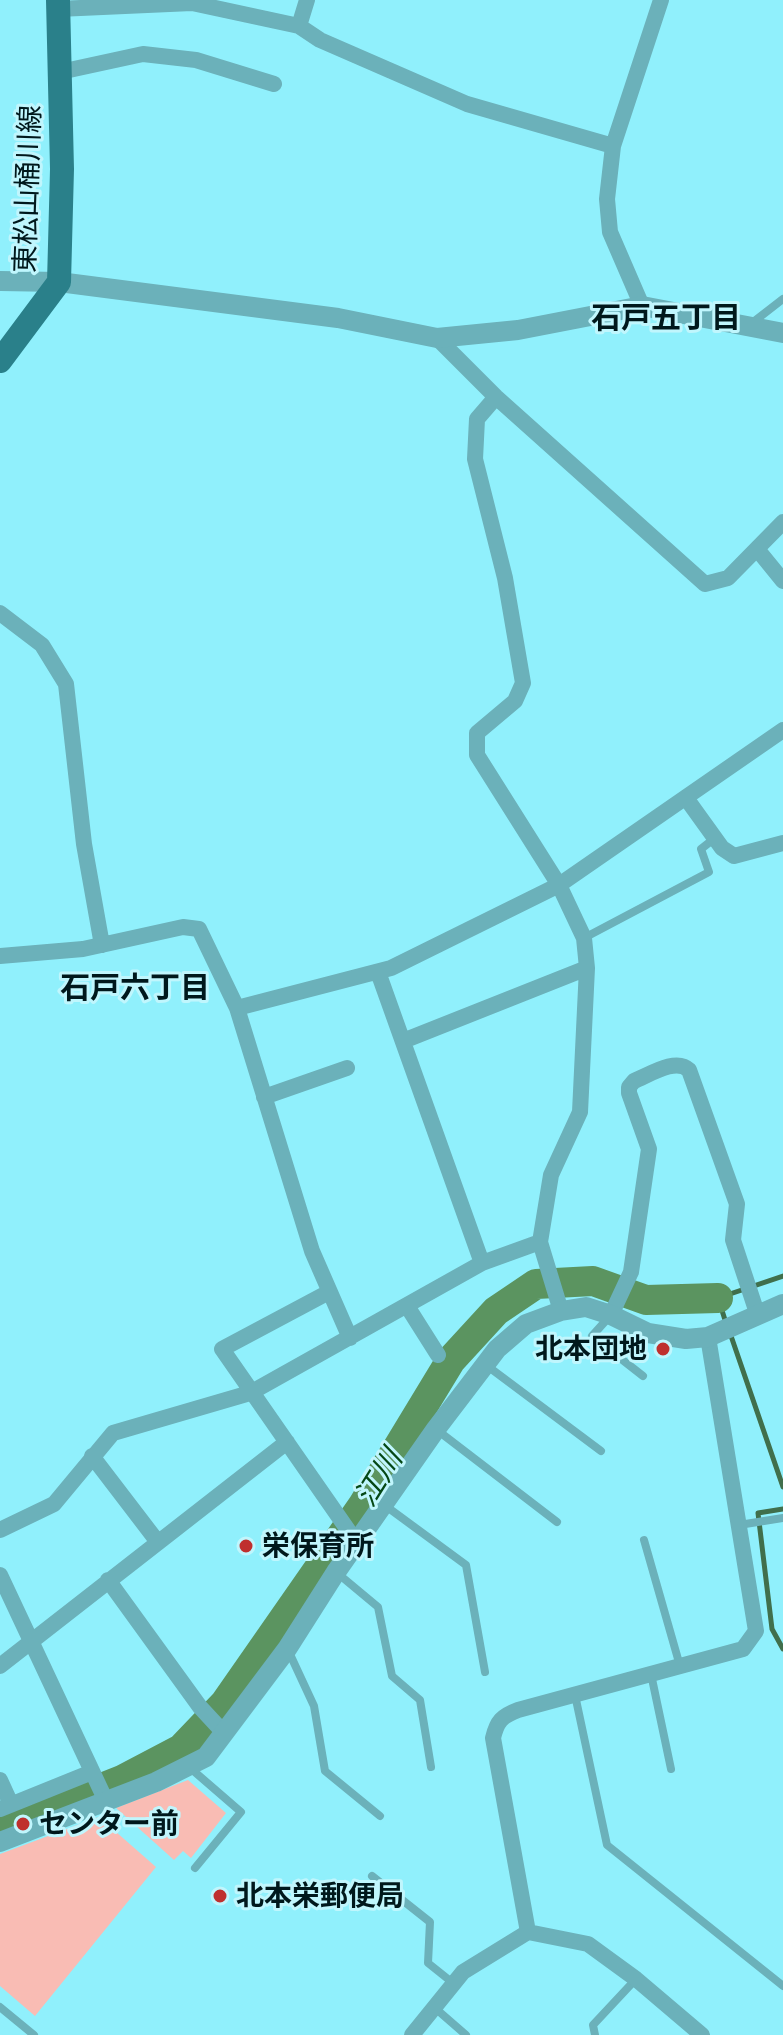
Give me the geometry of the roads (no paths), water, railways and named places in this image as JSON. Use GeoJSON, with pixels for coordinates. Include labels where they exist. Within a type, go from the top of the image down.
{"type":"FeatureCollection","features":[{"type":"Feature","properties":{"kind":"main road","name":"東松山桶川線"},"geometry":{"type":"LineString","coordinates":[[0,361],[59,282],[62,169],[58,4]]}},
{"type":"Feature","properties":{"kind":"street"},"geometry":{"type":"LineString","coordinates":[[299,26],[307,0]]}},
{"type":"Feature","properties":{"kind":"street"},"geometry":{"type":"LineString","coordinates":[[642,306],[610,232],[607,199],[613,146],[661,0]]}},
{"type":"Feature","properties":{"kind":"street"},"geometry":{"type":"LineString","coordinates":[[58,4],[192,3],[299,26],[320,40],[467,104],[613,146]]}},
{"type":"Feature","properties":{"kind":"street"},"geometry":{"type":"LineString","coordinates":[[60,72],[143,54],[196,60],[274,84]]}},
{"type":"Feature","properties":{"kind":"street"},"geometry":{"type":"LineString","coordinates":[[0,281],[59,282],[338,318],[437,338],[518,330],[642,306],[783,333]]}},
{"type":"Feature","properties":{"kind":"street"},"geometry":{"type":"LineString","coordinates":[[437,338],[496,397],[705,584],[728,578],[783,522]]}},
{"type":"Feature","properties":{"kind":"street"},"geometry":{"type":"LineString","coordinates":[[496,397],[477,419],[475,459],[505,578],[523,683],[515,701],[477,733],[477,755],[559,885],[584,938],[587,968],[580,1112],[551,1175],[540,1242],[561,1311]]}},
{"type":"Feature","properties":{"kind":"street"},"geometry":{"type":"LineString","coordinates":[[757,549],[783,581]]}},
{"type":"Feature","properties":{"kind":"street"},"geometry":{"type":"LineString","coordinates":[[0,613],[42,645],[66,684],[84,844],[102,945]]}},
{"type":"Feature","properties":{"kind":"street"},"geometry":{"type":"LineString","coordinates":[[237,1008],[391,968],[559,885],[783,730]]}},
{"type":"Feature","properties":{"kind":"street"},"geometry":{"type":"LineString","coordinates":[[686,798],[722,848],[734,856],[783,843]]}},
{"type":"Feature","properties":{"kind":"street"},"geometry":{"type":"LineString","coordinates":[[0,956],[102,945],[183,927],[199,929],[237,1008],[312,1251],[350,1338]]}},
{"type":"Feature","properties":{"kind":"street"},"geometry":{"type":"LineString","coordinates":[[403,1041],[587,968]]}},
{"type":"Feature","properties":{"kind":"street"},"geometry":{"type":"LineString","coordinates":[[378,972],[482,1263]]}},
{"type":"Feature","properties":{"kind":"street"},"geometry":{"type":"LineString","coordinates":[[611,1315],[631,1272],[649,1149],[629,1087],[634,1081],[676,1064],[685,1065],[689,1070],[737,1204],[733,1240],[757,1313]]}},
{"type":"Feature","properties":{"kind":"street"},"geometry":{"type":"LineString","coordinates":[[264,1097],[347,1068]]}},
{"type":"Feature","properties":{"kind":"street"},"geometry":{"type":"LineString","coordinates":[[0,1530],[54,1504],[113,1433],[250,1393],[482,1263],[540,1242]]}},
{"type":"Feature","properties":{"kind":"street"},"geometry":{"type":"LineString","coordinates":[[329,1292],[222,1349],[357,1543]]}},
{"type":"Feature","properties":{"kind":"street"},"geometry":{"type":"LineString","coordinates":[[0,1842],[189,1767],[206,1757],[287,1649],[382,1504],[436,1429],[497,1349],[526,1324],[561,1311],[586,1307],[648,1333],[686,1339],[708,1337],[783,1304]]}},
{"type":"Feature","properties":{"kind":"street"},"geometry":{"type":"LineString","coordinates":[[407,1306],[438,1355]]}},
{"type":"Feature","properties":{"kind":"street"},"geometry":{"type":"LineString","coordinates":[[528,1932],[493,1738],[496,1724],[504,1716],[743,1649],[756,1631],[708,1337]]}},
{"type":"Feature","properties":{"kind":"street"},"geometry":{"type":"LineString","coordinates":[[0,1666],[287,1442]]}},
{"type":"Feature","properties":{"kind":"street"},"geometry":{"type":"LineString","coordinates":[[92,1456],[157,1541]]}},
{"type":"Feature","properties":{"kind":"street"},"geometry":{"type":"LineString","coordinates":[[0,1575],[106,1801]]}},
{"type":"Feature","properties":{"kind":"street"},"geometry":{"type":"LineString","coordinates":[[108,1580],[200,1707],[225,1734]]}},
{"type":"Feature","properties":{"kind":"street"},"geometry":{"type":"LineString","coordinates":[[0,1780],[6,1807],[92,1772]]}},
{"type":"Feature","properties":{"kind":"street"},"geometry":{"type":"LineString","coordinates":[[412,2035],[463,1972],[528,1932],[588,1944],[636,1979],[702,2035]]}},
{"type":"Feature","properties":{"kind":"lane"},"geometry":{"type":"LineString","coordinates":[[748,326],[783,299]]}},
{"type":"Feature","properties":{"kind":"lane"},"geometry":{"type":"LineString","coordinates":[[584,938],[709,872],[701,849],[715,838]]}},
{"type":"Feature","properties":{"kind":"lane"},"geometry":{"type":"LineString","coordinates":[[611,1315],[592,1336],[643,1376]]}},
{"type":"Feature","properties":{"kind":"lane"},"geometry":{"type":"LineString","coordinates":[[486,1365],[601,1451]]}},
{"type":"Feature","properties":{"kind":"lane"},"geometry":{"type":"LineString","coordinates":[[436,1429],[557,1522]]}},
{"type":"Feature","properties":{"kind":"lane"},"geometry":{"type":"LineString","coordinates":[[382,1504],[466,1565],[485,1672]]}},
{"type":"Feature","properties":{"kind":"lane"},"geometry":{"type":"LineString","coordinates":[[738,1525],[783,1518]]}},
{"type":"Feature","properties":{"kind":"lane"},"geometry":{"type":"LineString","coordinates":[[644,1540],[680,1666]]}},
{"type":"Feature","properties":{"kind":"lane"},"geometry":{"type":"LineString","coordinates":[[336,1572],[378,1607],[392,1676],[420,1700],[431,1767]]}},
{"type":"Feature","properties":{"kind":"lane"},"geometry":{"type":"LineString","coordinates":[[287,1649],[314,1706],[325,1771],[380,1816]]}},
{"type":"Feature","properties":{"kind":"lane"},"geometry":{"type":"LineString","coordinates":[[651,1674],[671,1769]]}},
{"type":"Feature","properties":{"kind":"lane"},"geometry":{"type":"LineString","coordinates":[[575,1695],[607,1845],[783,1986]]}},
{"type":"Feature","properties":{"kind":"lane"},"geometry":{"type":"LineString","coordinates":[[189,1767],[241,1812],[195,1868]]}},
{"type":"Feature","properties":{"kind":"lane"},"geometry":{"type":"LineString","coordinates":[[372,1876],[430,1922],[428,1963],[453,1983]]}},
{"type":"Feature","properties":{"kind":"lane"},"geometry":{"type":"LineString","coordinates":[[595,2035],[593,2025],[636,1979]]}},
{"type":"Feature","properties":{"kind":"lane"},"geometry":{"type":"LineString","coordinates":[[0,2007],[34,2035]]}},
{"type":"Feature","properties":{"kind":"lane"},"geometry":{"type":"LineString","coordinates":[[435,2008],[466,2035]]}},
{"type":"Feature","properties":{"kind":"waterway"},"geometry":{"type":"LineString","coordinates":[[726,1323],[718,1298],[783,1276]]}},
{"type":"Feature","properties":{"kind":"waterway","name":"江川"},"geometry":{"type":"LineString","coordinates":[[0,1828],[122,1780],[181,1749],[225,1703],[363,1505],[451,1360],[496,1311],[536,1284],[593,1281],[646,1300],[718,1298]]}},
{"type":"Feature","properties":{"kind":"waterway"},"geometry":{"type":"LineString","coordinates":[[730,1333],[783,1487]]}},
{"type":"Feature","properties":{"kind":"waterway"},"geometry":{"type":"LineString","coordinates":[[783,1509],[758,1513],[772,1629],[783,1649]]}},
{"type":"Feature","properties":{"kind":"place","name":"北本団地"},"geometry":{"type":"Point","coordinates":[663,1349]}},
{"type":"Feature","properties":{"kind":"place","name":"栄保育所"},"geometry":{"type":"Point","coordinates":[246,1546]}},
{"type":"Feature","properties":{"kind":"place","name":"センター前"},"geometry":{"type":"Point","coordinates":[23,1824]}},
{"type":"Feature","properties":{"kind":"place","name":"北本栄郵便局"},"geometry":{"type":"Point","coordinates":[220,1896]}},
{"type":"Feature","properties":{"kind":"district","name":"石戸五丁目"},"geometry":{"type":"Point","coordinates":[666,318]}},
{"type":"Feature","properties":{"kind":"district","name":"石戸六丁目"},"geometry":{"type":"Point","coordinates":[135,988]}}]}
